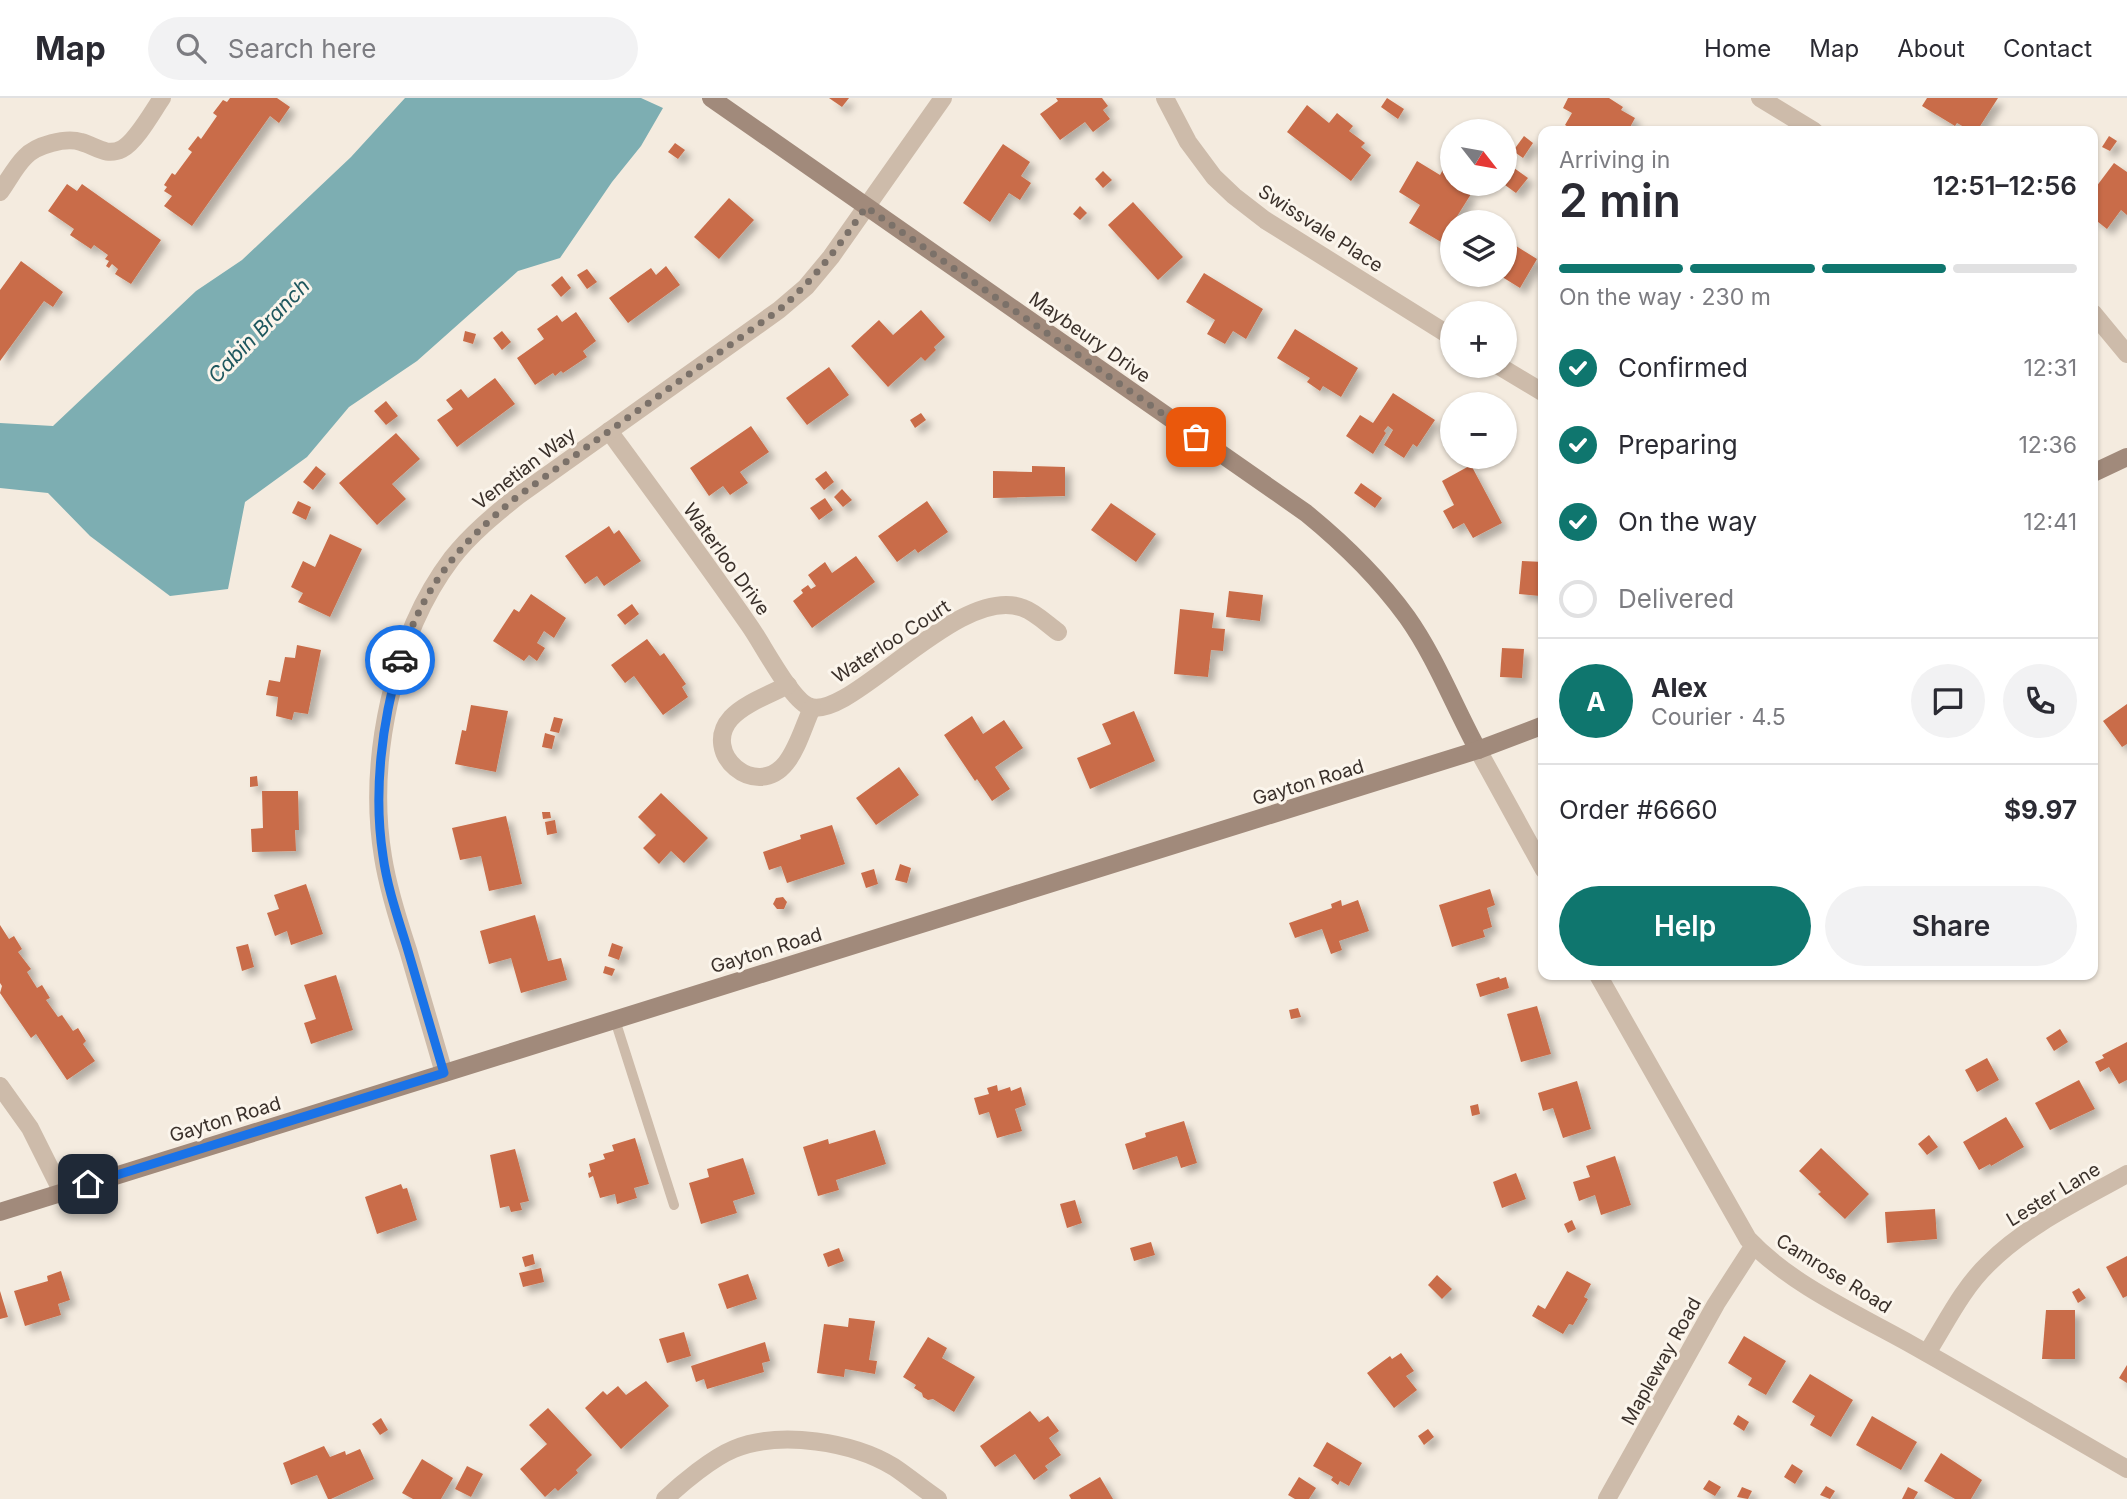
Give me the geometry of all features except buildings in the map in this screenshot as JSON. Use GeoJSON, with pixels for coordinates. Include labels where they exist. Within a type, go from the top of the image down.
{"type":"FeatureCollection","features":[{"type":"Feature","properties":{"kind":"street"},"geometry":{"type":"LineString","coordinates":[[0,192],[26,156],[36,150],[64,141],[79,141],[106,152],[120,150],[132,140],[162,98]]}},
{"type":"Feature","properties":{"kind":"street","name":"Maybeury Drive"},"geometry":{"type":"LineString","coordinates":[[711,98],[1306,513],[1339,540],[1376,577],[1408,619],[1478,750]]}},
{"type":"Feature","properties":{"kind":"street","name":"Venetian Way"},"geometry":{"type":"LineString","coordinates":[[444,1073],[390,891],[379,817],[387,713],[407,638],[419,611],[453,556],[479,528],[518,496],[779,310],[806,287],[831,257],[943,98]]}},
{"type":"Feature","properties":{"kind":"street","name":"Swissvale Place"},"geometry":{"type":"LineString","coordinates":[[1165,98],[1188,142],[1214,177],[1234,196],[1265,220],[1440,329]]}},
{"type":"Feature","properties":{"kind":"street"},"geometry":{"type":"LineString","coordinates":[[1760,98],[1806,126]]}},
{"type":"Feature","properties":{"kind":"street"},"geometry":{"type":"LineString","coordinates":[[2098,319],[2127,354]]}},
{"type":"Feature","properties":{"kind":"street"},"geometry":{"type":"LineString","coordinates":[[1517,377],[1538,389]]}},
{"type":"Feature","properties":{"kind":"street","name":"Waterloo Drive"},"geometry":{"type":"LineString","coordinates":[[609,431],[750,626],[799,701],[812,708]]}},
{"type":"Feature","properties":{"kind":"street"},"geometry":{"type":"LineString","coordinates":[[2098,471],[2127,457]]}},
{"type":"Feature","properties":{"kind":"street","name":"Waterloo Court"},"geometry":{"type":"LineString","coordinates":[[812,708],[827,707],[846,697],[940,631],[982,609],[996,606],[1023,608],[1058,632]]}},
{"type":"Feature","properties":{"kind":"street"},"geometry":{"type":"LineString","coordinates":[[788,685],[730,719],[722,736],[726,757],[734,768],[749,776],[761,777],[775,773],[787,762],[812,708]]}},
{"type":"Feature","properties":{"kind":"street","name":"Gayton Road"},"geometry":{"type":"LineString","coordinates":[[0,1212],[1478,750],[1538,727]]}},
{"type":"Feature","properties":{"kind":"street"},"geometry":{"type":"LineString","coordinates":[[1478,750],[1538,859]]}},
{"type":"Feature","properties":{"kind":"street","name":"Camrose Road"},"geometry":{"type":"LineString","coordinates":[[1601,980],[1748,1239],[1754,1245],[1780,1268],[2127,1469]]}},
{"type":"Feature","properties":{"kind":"street"},"geometry":{"type":"LineString","coordinates":[[0,1086],[30,1128],[62,1192]]}},
{"type":"Feature","properties":{"kind":"street","name":"Lester Lane"},"geometry":{"type":"LineString","coordinates":[[1927,1353],[1964,1292],[1986,1265],[2014,1240],[2043,1221],[2127,1174]]}},
{"type":"Feature","properties":{"kind":"street","name":"Mapleway Road"},"geometry":{"type":"LineString","coordinates":[[1607,1499],[1716,1304],[1754,1245]]}},
{"type":"Feature","properties":{"kind":"street"},"geometry":{"type":"LineString","coordinates":[[665,1499],[684,1481],[734,1449],[769,1442],[821,1441],[856,1449],[894,1467],[938,1499]]}},
{"type":"Feature","properties":{"kind":"lane"},"geometry":{"type":"LineString","coordinates":[[615,1020],[674,1205]]}},
{"type":"Feature","properties":{"kind":"water","name":"Cabin Branch"},"geometry":{"type":"Polygon","coordinates":[[[405,98],[641,98],[663,108],[641,146],[612,182],[560,258],[518,271],[417,361],[349,407],[307,457],[245,502],[228,589],[170,596],[90,536],[48,493],[0,488],[0,423],[53,426],[196,291],[242,260],[351,157],[405,98]]]}},
{"type":"Feature","properties":{"kind":"way so far"},"geometry":{"type":"LineString","coordinates":[[400,660],[419,611],[436,581],[453,556],[479,528],[518,496],[779,310],[806,287],[866,207],[1196,437]]}},
{"type":"Feature","properties":{"kind":"route"},"geometry":{"type":"LineString","coordinates":[[88,1184],[444,1073],[390,891],[383,856],[379,817],[380,777],[387,713],[400,660]]}}]}
